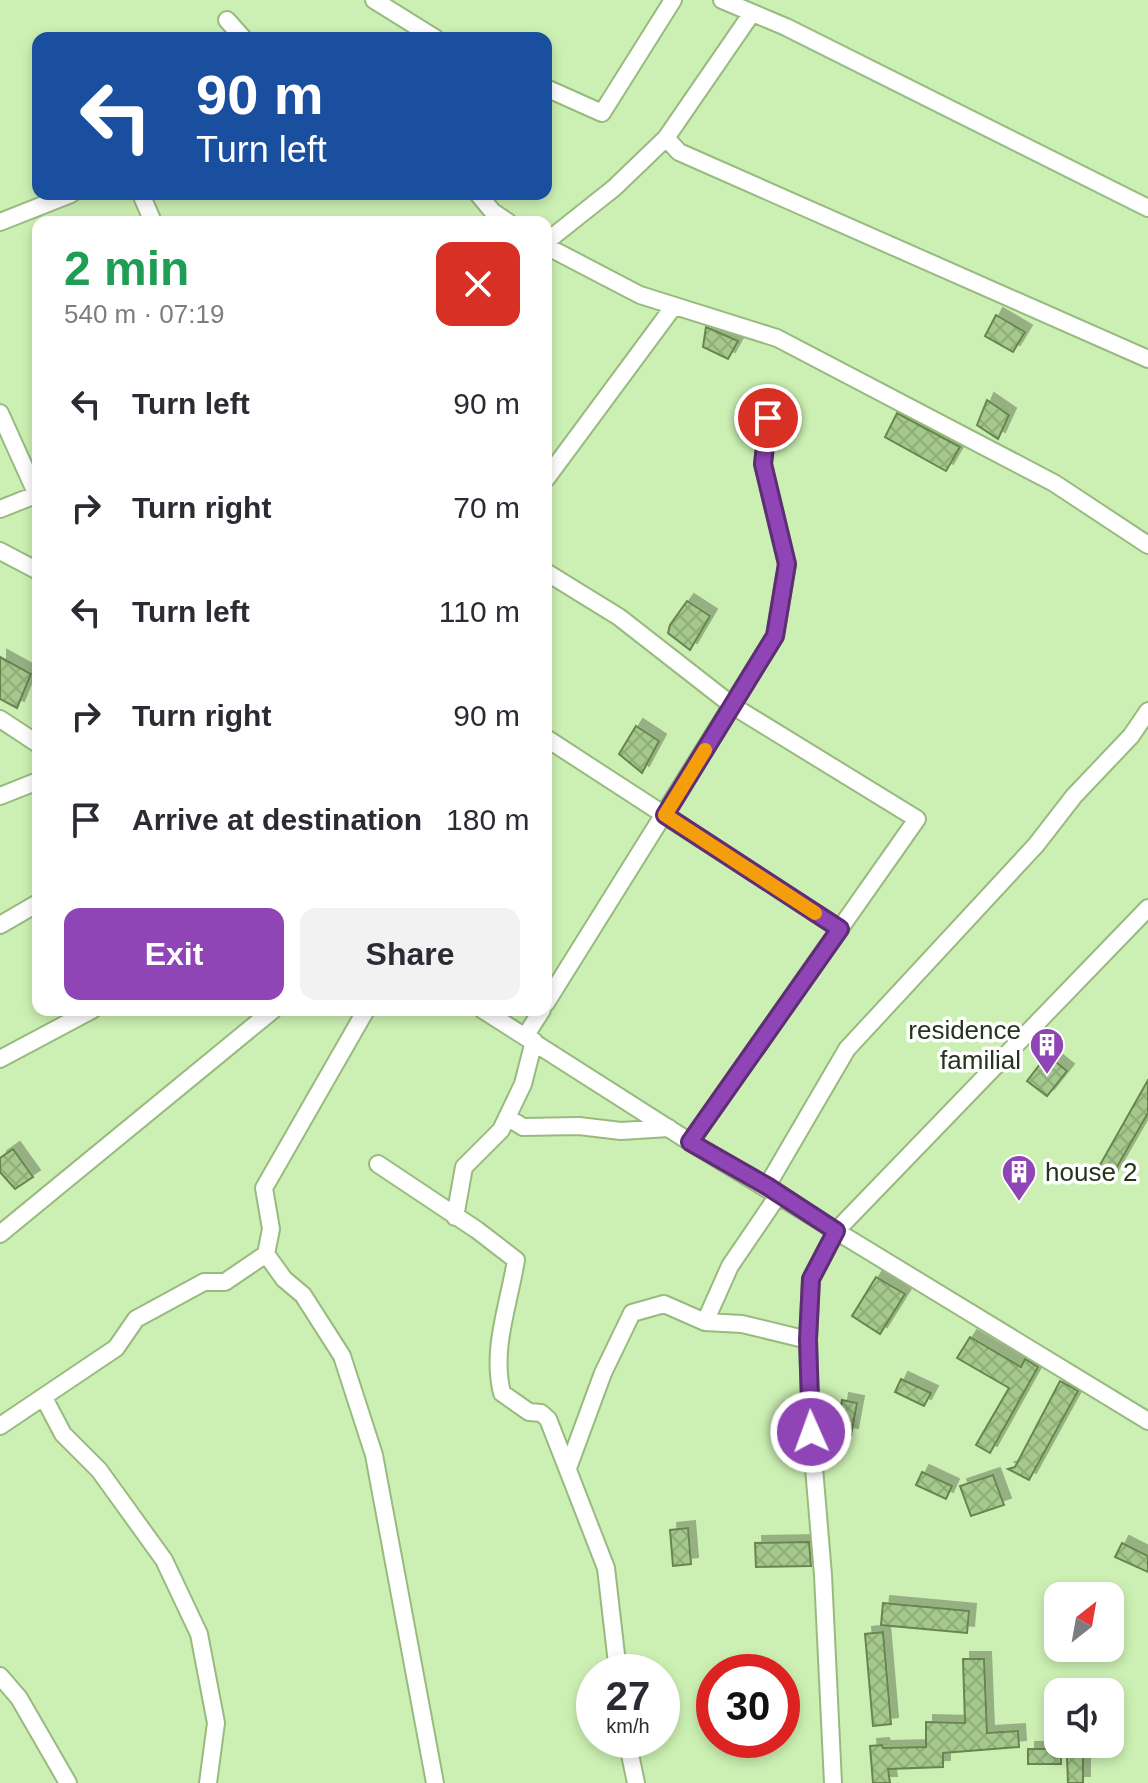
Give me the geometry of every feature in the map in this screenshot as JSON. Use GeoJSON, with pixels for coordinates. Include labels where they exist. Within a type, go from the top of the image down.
{"type":"FeatureCollection","features":[{"type":"Feature","properties":{"kind":"street"},"geometry":{"type":"LineString","coordinates":[[374,0],[425,32]]}},
{"type":"Feature","properties":{"kind":"street"},"geometry":{"type":"LineString","coordinates":[[552,91],[602,113],[673,0]]}},
{"type":"Feature","properties":{"kind":"street"},"geometry":{"type":"LineString","coordinates":[[722,0],[786,27],[1148,208]]}},
{"type":"Feature","properties":{"kind":"street"},"geometry":{"type":"LineString","coordinates":[[552,239],[614,188],[666,138],[752,13]]}},
{"type":"Feature","properties":{"kind":"street"},"geometry":{"type":"LineString","coordinates":[[227,20],[238,32]]}},
{"type":"Feature","properties":{"kind":"street"},"geometry":{"type":"LineString","coordinates":[[666,138],[679,152],[1148,359]]}},
{"type":"Feature","properties":{"kind":"street"},"geometry":{"type":"LineString","coordinates":[[0,222],[56,200]]}},
{"type":"Feature","properties":{"kind":"street"},"geometry":{"type":"LineString","coordinates":[[483,200],[499,216]]}},
{"type":"Feature","properties":{"kind":"street"},"geometry":{"type":"LineString","coordinates":[[552,247],[640,295],[777,338],[1054,483],[1148,545]]}},
{"type":"Feature","properties":{"kind":"street"},"geometry":{"type":"LineString","coordinates":[[552,471],[674,306]]}},
{"type":"Feature","properties":{"kind":"street"},"geometry":{"type":"LineString","coordinates":[[0,413],[32,483]]}},
{"type":"Feature","properties":{"kind":"street"},"geometry":{"type":"LineString","coordinates":[[552,994],[775,636],[787,564],[763,464],[768,418]]}},
{"type":"Feature","properties":{"kind":"street"},"geometry":{"type":"LineString","coordinates":[[0,509],[32,496]]}},
{"type":"Feature","properties":{"kind":"street"},"geometry":{"type":"LineString","coordinates":[[0,551],[32,568]]}},
{"type":"Feature","properties":{"kind":"street"},"geometry":{"type":"LineString","coordinates":[[552,576],[619,617],[733,706],[917,819],[690,1142]]}},
{"type":"Feature","properties":{"kind":"street"},"geometry":{"type":"LineString","coordinates":[[705,1322],[730,1266],[847,1049],[1036,845],[1074,796],[1131,736],[1148,711]]}},
{"type":"Feature","properties":{"kind":"street"},"geometry":{"type":"LineString","coordinates":[[0,719],[32,740]]}},
{"type":"Feature","properties":{"kind":"street"},"geometry":{"type":"LineString","coordinates":[[552,742],[840,929]]}},
{"type":"Feature","properties":{"kind":"street"},"geometry":{"type":"LineString","coordinates":[[0,796],[32,783]]}},
{"type":"Feature","properties":{"kind":"street"},"geometry":{"type":"LineString","coordinates":[[0,925],[32,906]]}},
{"type":"Feature","properties":{"kind":"street"},"geometry":{"type":"LineString","coordinates":[[833,1783],[823,1575],[811,1432],[808,1340],[811,1279],[836,1231],[1148,908]]}},
{"type":"Feature","properties":{"kind":"street"},"geometry":{"type":"LineString","coordinates":[[0,1059],[81,1016]]}},
{"type":"Feature","properties":{"kind":"street"},"geometry":{"type":"LineString","coordinates":[[0,1234],[266,1016]]}},
{"type":"Feature","properties":{"kind":"street"},"geometry":{"type":"LineString","coordinates":[[0,1426],[116,1348],[136,1319],[204,1282],[225,1282],[266,1254],[271,1229],[264,1188],[363,1016]]}},
{"type":"Feature","properties":{"kind":"street"},"geometry":{"type":"LineString","coordinates":[[493,1016],[690,1142],[1148,1421]]}},
{"type":"Feature","properties":{"kind":"street"},"geometry":{"type":"LineString","coordinates":[[455,1217],[464,1167],[501,1130],[523,1084],[530,1038],[539,1016]]}},
{"type":"Feature","properties":{"kind":"street"},"geometry":{"type":"LineString","coordinates":[[507,1117],[523,1127],[579,1126],[621,1131],[669,1128]]}},
{"type":"Feature","properties":{"kind":"street"},"geometry":{"type":"LineString","coordinates":[[378,1164],[516,1260],[498,1349],[502,1393],[529,1412],[541,1413],[548,1419],[606,1568],[616,1654]]}},
{"type":"Feature","properties":{"kind":"street"},"geometry":{"type":"LineString","coordinates":[[266,1254],[284,1279],[303,1295],[342,1356],[374,1455],[435,1783]]}},
{"type":"Feature","properties":{"kind":"street"},"geometry":{"type":"LineString","coordinates":[[568,1468],[603,1373],[632,1313],[664,1304],[705,1322],[742,1324],[808,1340]]}},
{"type":"Feature","properties":{"kind":"street"},"geometry":{"type":"LineString","coordinates":[[44,1398],[63,1434],[99,1470],[164,1560],[199,1634],[216,1723],[208,1783]]}},
{"type":"Feature","properties":{"kind":"street"},"geometry":{"type":"LineString","coordinates":[[0,1676],[19,1698],[68,1783]]}},
{"type":"Feature","properties":{"kind":"street"},"geometry":{"type":"LineString","coordinates":[[631,1758],[636,1783]]}},
{"type":"Feature","properties":{"kind":"building"},"geometry":{"type":"Polygon","coordinates":[[[996,315],[1025,332],[1013,352],[985,336],[996,315]]]}},
{"type":"Feature","properties":{"kind":"building"},"geometry":{"type":"Polygon","coordinates":[[[706,327],[738,341],[728,359],[703,347],[706,327]]]}},
{"type":"Feature","properties":{"kind":"building"},"geometry":{"type":"Polygon","coordinates":[[[987,400],[1009,415],[998,439],[977,425],[987,400]]]}},
{"type":"Feature","properties":{"kind":"building"},"geometry":{"type":"Polygon","coordinates":[[[897,413],[960,447],[946,471],[885,437],[897,413]]]}},
{"type":"Feature","properties":{"kind":"building"},"geometry":{"type":"Polygon","coordinates":[[[687,601],[710,616],[690,650],[668,633],[687,601]]]}},
{"type":"Feature","properties":{"kind":"building"},"geometry":{"type":"Polygon","coordinates":[[[0,657],[31,674],[17,708],[0,699],[0,657]]]}},
{"type":"Feature","properties":{"kind":"building"},"geometry":{"type":"Polygon","coordinates":[[[636,726],[659,741],[642,773],[619,754],[636,726]]]}},
{"type":"Feature","properties":{"kind":"building","name":"residence familial"},"geometry":{"type":"Polygon","coordinates":[[[1047,1055],[1067,1071],[1047,1096],[1027,1081],[1047,1055]]]}},
{"type":"Feature","properties":{"kind":"building"},"geometry":{"type":"Polygon","coordinates":[[[1148,1080],[1148,1113],[1110,1179],[1096,1172],[1148,1080]]]}},
{"type":"Feature","properties":{"kind":"building"},"geometry":{"type":"Polygon","coordinates":[[[13,1149],[33,1177],[15,1189],[0,1172],[0,1158],[13,1149]]]}},
{"type":"Feature","properties":{"kind":"building"},"geometry":{"type":"Polygon","coordinates":[[[876,1277],[905,1294],[880,1334],[852,1316],[876,1277]]]}},
{"type":"Feature","properties":{"kind":"building"},"geometry":{"type":"Polygon","coordinates":[[[970,1337],[1021,1367],[1025,1359],[1038,1367],[990,1453],[976,1445],[1009,1388],[957,1358],[970,1337]]]}},
{"type":"Feature","properties":{"kind":"building"},"geometry":{"type":"Polygon","coordinates":[[[901,1379],[931,1393],[924,1406],[895,1392],[901,1379]]]}},
{"type":"Feature","properties":{"kind":"building"},"geometry":{"type":"Polygon","coordinates":[[[1060,1381],[1078,1391],[1029,1480],[1008,1469],[1015,1467],[1060,1381]]]}},
{"type":"Feature","properties":{"kind":"building"},"geometry":{"type":"Polygon","coordinates":[[[842,1400],[857,1403],[851,1435],[837,1432],[842,1400]]]}},
{"type":"Feature","properties":{"kind":"building"},"geometry":{"type":"Polygon","coordinates":[[[922,1472],[952,1486],[946,1499],[916,1485],[922,1472]]]}},
{"type":"Feature","properties":{"kind":"building"},"geometry":{"type":"Polygon","coordinates":[[[993,1475],[1004,1505],[971,1516],[960,1486],[993,1475]]]}},
{"type":"Feature","properties":{"kind":"building"},"geometry":{"type":"Polygon","coordinates":[[[688,1528],[691,1564],[673,1566],[670,1530],[688,1528]]]}},
{"type":"Feature","properties":{"kind":"building"},"geometry":{"type":"Polygon","coordinates":[[[809,1542],[811,1566],[756,1567],[755,1543],[809,1542]]]}},
{"type":"Feature","properties":{"kind":"building"},"geometry":{"type":"Polygon","coordinates":[[[1122,1543],[1148,1556],[1148,1572],[1115,1557],[1122,1543]]]}},
{"type":"Feature","properties":{"kind":"building"},"geometry":{"type":"Polygon","coordinates":[[[883,1603],[969,1611],[967,1633],[881,1625],[883,1603]]]}},
{"type":"Feature","properties":{"kind":"building"},"geometry":{"type":"Polygon","coordinates":[[[883,1632],[891,1724],[873,1726],[865,1634],[883,1632]]]}},
{"type":"Feature","properties":{"kind":"building"},"geometry":{"type":"Polygon","coordinates":[[[963,1659],[984,1659],[987,1733],[1018,1731],[1019,1747],[943,1753],[943,1767],[888,1769],[890,1783],[873,1783],[870,1746],[926,1747],[926,1722],[965,1723],[963,1659]]]}},
{"type":"Feature","properties":{"kind":"building"},"geometry":{"type":"Polygon","coordinates":[[[1028,1749],[1044,1749],[1044,1758],[1061,1758],[1061,1764],[1028,1764],[1028,1749]]]}},
{"type":"Feature","properties":{"kind":"building"},"geometry":{"type":"Polygon","coordinates":[[[1067,1758],[1083,1758],[1083,1783],[1068,1783],[1067,1758]]]}},
{"type":"Feature","properties":{"kind":"slow traffic"},"geometry":{"type":"LineString","coordinates":[[705,750],[665,815],[815,913]]}},
{"type":"Feature","properties":{"kind":"place","name":"residence familial"},"geometry":{"type":"Point","coordinates":[1047,1076]}},
{"type":"Feature","properties":{"kind":"place","name":"house 2"},"geometry":{"type":"Point","coordinates":[1019,1203]}},
{"type":"Feature","properties":{"kind":"route"},"geometry":{"type":"LineString","coordinates":[[768,418],[763,464],[787,564],[775,636],[665,815],[840,929],[690,1142],[767,1186],[836,1231],[811,1279],[808,1340],[811,1432]]}}]}
